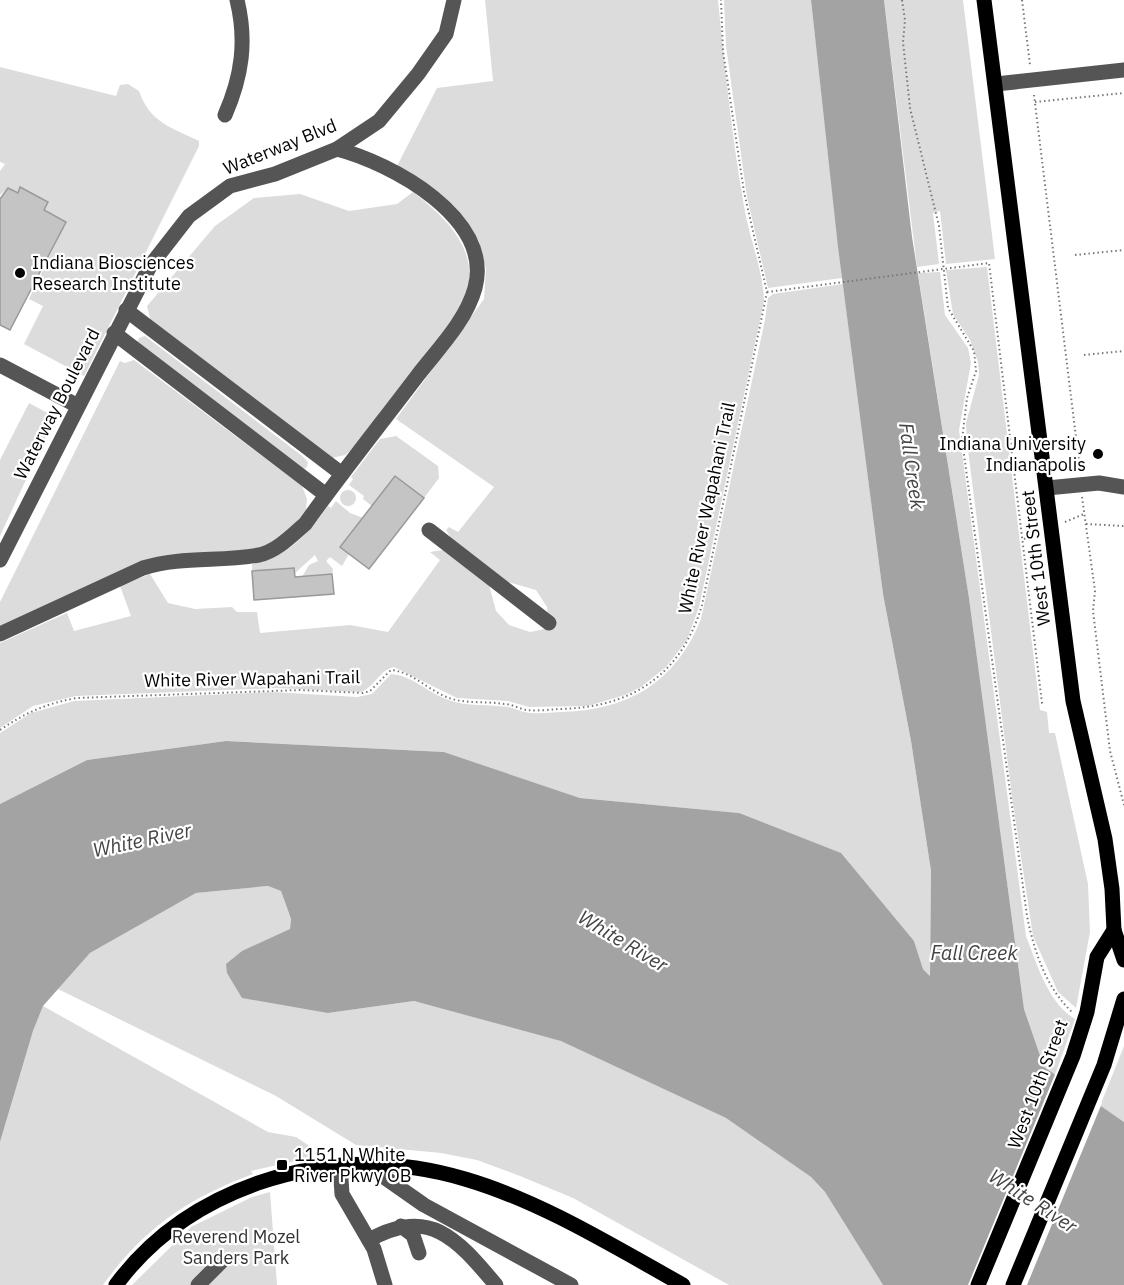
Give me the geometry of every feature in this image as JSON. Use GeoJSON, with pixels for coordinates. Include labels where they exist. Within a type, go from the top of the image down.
{"type":"FeatureCollection","features":[{"type":"Feature","properties":{"kind":"main road","name":"West 10th Street"},"geometry":{"type":"LineString","coordinates":[[984,0],[1073,701],[1110,866],[1124,960]]}},
{"type":"Feature","properties":{"kind":"main road","name":"West 10th Street"},"geometry":{"type":"LineString","coordinates":[[978,1285],[1073,1056],[1087,1012],[1096,957],[1119,932]]}},
{"type":"Feature","properties":{"kind":"main road"},"geometry":{"type":"LineString","coordinates":[[1013,1285],[1104,1065],[1124,999]]}},
{"type":"Feature","properties":{"kind":"main road"},"geometry":{"type":"LineString","coordinates":[[116,1285],[157,1240],[207,1204],[275,1178],[340,1165],[364,1163],[437,1172],[496,1188],[571,1223],[683,1285]]}},
{"type":"Feature","properties":{"kind":"street"},"geometry":{"type":"LineString","coordinates":[[225,115],[242,66],[242,27],[237,0]]}},
{"type":"Feature","properties":{"kind":"street","name":"Waterway Blvd"},"geometry":{"type":"LineString","coordinates":[[150,266],[189,216],[230,186],[275,174],[337,149],[379,121],[418,74],[446,34],[454,0]]}},
{"type":"Feature","properties":{"kind":"street"},"geometry":{"type":"LineString","coordinates":[[996,84],[1124,70]]}},
{"type":"Feature","properties":{"kind":"street"},"geometry":{"type":"LineString","coordinates":[[0,634],[143,568],[161,563],[260,554],[283,544],[304,524],[455,327],[476,286],[477,267],[470,240],[455,218],[432,196],[363,156],[337,149]]}},
{"type":"Feature","properties":{"kind":"street","name":"Waterway Boulevard"},"geometry":{"type":"LineString","coordinates":[[0,560],[150,266]]}},
{"type":"Feature","properties":{"kind":"street"},"geometry":{"type":"LineString","coordinates":[[126,310],[342,474]]}},
{"type":"Feature","properties":{"kind":"street"},"geometry":{"type":"LineString","coordinates":[[114,333],[326,495]]}},
{"type":"Feature","properties":{"kind":"street"},"geometry":{"type":"LineString","coordinates":[[0,365],[78,406]]}},
{"type":"Feature","properties":{"kind":"street"},"geometry":{"type":"LineString","coordinates":[[1047,488],[1099,483],[1124,487]]}},
{"type":"Feature","properties":{"kind":"street"},"geometry":{"type":"LineString","coordinates":[[429,530],[549,623]]}},
{"type":"Feature","properties":{"kind":"street"},"geometry":{"type":"LineString","coordinates":[[364,1163],[424,1205],[571,1285]]}},
{"type":"Feature","properties":{"kind":"street"},"geometry":{"type":"LineString","coordinates":[[340,1165],[342,1194],[369,1240],[385,1285]]}},
{"type":"Feature","properties":{"kind":"street"},"geometry":{"type":"LineString","coordinates":[[369,1240],[401,1226],[432,1228],[464,1248],[496,1285]]}},
{"type":"Feature","properties":{"kind":"street"},"geometry":{"type":"LineString","coordinates":[[401,1226],[412,1235],[419,1253]]}},
{"type":"Feature","properties":{"kind":"street"},"geometry":{"type":"LineString","coordinates":[[198,1285],[221,1262]]}},
{"type":"Feature","properties":{"kind":"path","name":"White River Wapahani Trail"},"geometry":{"type":"LineString","coordinates":[[0,730],[28,711],[50,703],[77,698],[300,690],[363,693],[370,691],[391,670],[408,675],[447,698],[506,704],[526,710],[596,707],[643,689],[675,661],[688,643],[697,621],[767,292],[744,192],[723,51],[721,0]]}},
{"type":"Feature","properties":{"kind":"path"},"geometry":{"type":"LineString","coordinates":[[902,0],[905,20],[903,42],[910,108],[939,226],[948,308],[974,351],[976,371],[967,398],[962,440],[1027,916],[1038,960],[1059,998],[1079,1017]]}},
{"type":"Feature","properties":{"kind":"path"},"geometry":{"type":"LineString","coordinates":[[1022,0],[1028,55]]}},
{"type":"Feature","properties":{"kind":"path"},"geometry":{"type":"LineString","coordinates":[[1078,457],[1035,102],[1124,93]]}},
{"type":"Feature","properties":{"kind":"path"},"geometry":{"type":"LineString","coordinates":[[1075,255],[1124,250]]}},
{"type":"Feature","properties":{"kind":"path"},"geometry":{"type":"LineString","coordinates":[[767,292],[989,263],[1042,703],[1045,704]]}},
{"type":"Feature","properties":{"kind":"path"},"geometry":{"type":"LineString","coordinates":[[1084,355],[1124,351]]}},
{"type":"Feature","properties":{"kind":"path"},"geometry":{"type":"LineString","coordinates":[[1084,514],[1110,752],[1124,804]]}},
{"type":"Feature","properties":{"kind":"path"},"geometry":{"type":"LineString","coordinates":[[1086,524],[1124,526]]}},
{"type":"Feature","properties":{"kind":"green space"},"geometry":{"type":"Polygon","coordinates":[[[485,0],[718,0],[740,180],[764,301],[699,607],[687,640],[666,667],[641,687],[625,695],[588,706],[529,707],[508,701],[457,698],[394,667],[384,671],[366,690],[361,692],[277,688],[76,696],[33,706],[0,728],[0,643],[67,613],[74,631],[131,616],[120,586],[150,574],[168,603],[195,609],[232,607],[237,612],[257,612],[260,633],[350,625],[388,632],[440,560],[430,552],[443,550],[488,581],[496,611],[509,625],[530,632],[549,628],[547,607],[536,590],[508,582],[453,541],[446,530],[449,527],[458,532],[494,487],[396,419],[484,299],[486,269],[479,241],[457,211],[396,168],[437,88],[493,81],[485,0]]]}},
{"type":"Feature","properties":{"kind":"green space"},"geometry":{"type":"Polygon","coordinates":[[[724,0],[811,0],[842,278],[768,288],[747,197],[726,46],[724,0]]]}},
{"type":"Feature","properties":{"kind":"green space"},"geometry":{"type":"Polygon","coordinates":[[[884,0],[963,0],[995,259],[946,264],[940,211],[933,213],[939,264],[917,267],[884,0]]]}},
{"type":"Feature","properties":{"kind":"green space"},"geometry":{"type":"Polygon","coordinates":[[[0,67],[116,96],[120,85],[128,84],[139,91],[155,117],[199,141],[199,146],[84,376],[24,344],[43,306],[29,299],[66,222],[44,210],[48,202],[21,188],[18,193],[8,188],[0,195],[0,171],[5,164],[0,162],[0,67]]]}},
{"type":"Feature","properties":{"kind":"green space"},"geometry":{"type":"Polygon","coordinates":[[[413,192],[440,216],[462,244],[469,267],[468,290],[452,322],[426,358],[357,445],[345,455],[332,458],[151,322],[147,306],[215,226],[254,198],[300,194],[349,211],[397,204],[413,192]]]}},
{"type":"Feature","properties":{"kind":"green space"},"geometry":{"type":"Polygon","coordinates":[[[987,267],[1040,710],[1047,712],[1049,733],[1055,733],[1088,884],[1090,932],[1076,1008],[1058,992],[1033,936],[1013,804],[967,442],[966,423],[979,375],[978,362],[970,340],[953,314],[946,270],[987,267]]]}},
{"type":"Feature","properties":{"kind":"green space"},"geometry":{"type":"Polygon","coordinates":[[[940,272],[945,315],[968,348],[971,363],[959,430],[1026,936],[1044,982],[1058,1003],[1075,1019],[1055,1075],[1044,1067],[1024,1009],[969,598],[918,273],[940,272]]]}},
{"type":"Feature","properties":{"kind":"green space"},"geometry":{"type":"Polygon","coordinates":[[[843,284],[883,594],[911,741],[931,871],[930,976],[923,969],[914,941],[739,813],[580,798],[444,752],[226,741],[87,760],[0,804],[0,733],[31,713],[74,701],[273,692],[357,697],[372,694],[391,674],[413,681],[456,702],[508,707],[539,713],[586,710],[608,705],[629,698],[647,688],[664,676],[678,660],[691,641],[701,619],[768,298],[773,294],[843,284]]]}},
{"type":"Feature","properties":{"kind":"green space"},"geometry":{"type":"Polygon","coordinates":[[[145,336],[301,455],[308,462],[307,467],[304,469],[137,343],[139,338],[145,336]]]}},
{"type":"Feature","properties":{"kind":"green space"},"geometry":{"type":"Polygon","coordinates":[[[134,360],[302,486],[307,499],[306,510],[289,531],[270,545],[244,551],[178,557],[0,629],[0,602],[120,361],[125,363],[134,360]]]}},
{"type":"Feature","properties":{"kind":"green space"},"geometry":{"type":"Polygon","coordinates":[[[29,403],[55,417],[0,536],[0,460],[29,403]]]}},
{"type":"Feature","properties":{"kind":"green space"},"geometry":{"type":"Polygon","coordinates":[[[396,436],[438,466],[439,478],[424,498],[395,476],[372,506],[363,499],[364,496],[349,485],[353,479],[351,477],[380,439],[396,436]]]}},
{"type":"Feature","properties":{"kind":"green space"},"geometry":{"type":"Polygon","coordinates":[[[348,490],[354,492],[356,498],[354,504],[348,506],[342,504],[340,498],[342,492],[348,490]]]}},
{"type":"Feature","properties":{"kind":"green space"},"geometry":{"type":"Polygon","coordinates":[[[336,501],[350,513],[363,518],[340,547],[349,554],[342,566],[330,557],[326,561],[333,569],[332,574],[302,577],[309,565],[318,561],[315,555],[295,573],[294,568],[252,571],[252,564],[277,556],[296,543],[328,506],[331,508],[336,501]]]}},
{"type":"Feature","properties":{"kind":"green space"},"geometry":{"type":"Polygon","coordinates":[[[268,886],[281,891],[291,919],[290,930],[273,937],[328,1013],[414,1001],[561,1040],[726,1118],[811,1177],[825,1192],[883,1285],[729,1285],[573,1198],[520,1176],[477,1160],[441,1153],[356,1145],[276,1096],[58,989],[90,953],[196,893],[268,886]]]}},
{"type":"Feature","properties":{"kind":"green space"},"geometry":{"type":"Polygon","coordinates":[[[43,1006],[268,1132],[296,1137],[308,1145],[309,1158],[251,1171],[253,1174],[188,1205],[134,1247],[103,1285],[0,1285],[0,1142],[33,1031],[43,1006]]]}},
{"type":"Feature","properties":{"kind":"green space"},"geometry":{"type":"Polygon","coordinates":[[[1124,1046],[1124,1122],[1100,1106],[1124,1046]]]}},
{"type":"Feature","properties":{"kind":"green space","name":"Reverend Mozel Sanders Park"},"geometry":{"type":"Polygon","coordinates":[[[270,1192],[277,1285],[132,1285],[191,1227],[252,1197],[270,1192]]]}},
{"type":"Feature","properties":{"kind":"water"},"geometry":{"type":"Polygon","coordinates":[[[811,0],[884,0],[912,237],[969,598],[1024,1009],[1044,1067],[1124,1122],[1124,1285],[883,1285],[825,1192],[811,1177],[726,1118],[561,1041],[414,1001],[328,1013],[242,998],[227,973],[226,964],[242,951],[290,929],[291,919],[281,891],[268,886],[196,893],[90,953],[43,1006],[33,1031],[0,1142],[0,804],[87,760],[226,741],[444,752],[580,798],[739,813],[841,853],[914,941],[923,969],[930,976],[931,871],[911,741],[883,594],[838,247],[811,0]]]}},
{"type":"Feature","properties":{"kind":"pier"},"geometry":{"type":"Polygon","coordinates":[[[1056,1072],[1102,1103],[1027,1285],[968,1285],[1056,1072]]]}},
{"type":"Feature","properties":{"kind":"building","name":"Indiana Biosciences Research Institute"},"geometry":{"type":"Polygon","coordinates":[[[20,187],[48,202],[44,210],[66,222],[10,330],[0,325],[0,199],[8,188],[18,193],[20,187]]]}},
{"type":"Feature","properties":{"kind":"building"},"geometry":{"type":"Polygon","coordinates":[[[395,476],[424,498],[369,569],[340,547],[395,476]]]}},
{"type":"Feature","properties":{"kind":"building"},"geometry":{"type":"Polygon","coordinates":[[[294,568],[295,577],[332,574],[334,594],[254,600],[252,571],[294,568]]]}},
{"type":"Feature","properties":{"kind":"place","name":"Indiana Biosciences Research Institute"},"geometry":{"type":"Point","coordinates":[20,273]}},
{"type":"Feature","properties":{"kind":"place","name":"Indiana University Indianapolis"},"geometry":{"type":"Point","coordinates":[1098,454]}},
{"type":"Feature","properties":{"kind":"place","name":"1151 N White River Pkwy OB"},"geometry":{"type":"Point","coordinates":[282,1165]}},
{"type":"Feature","properties":{"kind":"water label","name":"Fall Creek"},"geometry":{"type":"Point","coordinates":[912,466]}},
{"type":"Feature","properties":{"kind":"water label","name":"White River"},"geometry":{"type":"Point","coordinates":[142,840]}},
{"type":"Feature","properties":{"kind":"water label","name":"White River"},"geometry":{"type":"Point","coordinates":[623,941]}},
{"type":"Feature","properties":{"kind":"water label","name":"Fall Creek"},"geometry":{"type":"Point","coordinates":[974,953]}},
{"type":"Feature","properties":{"kind":"water label","name":"White River"},"geometry":{"type":"Point","coordinates":[1033,1201]}}]}
